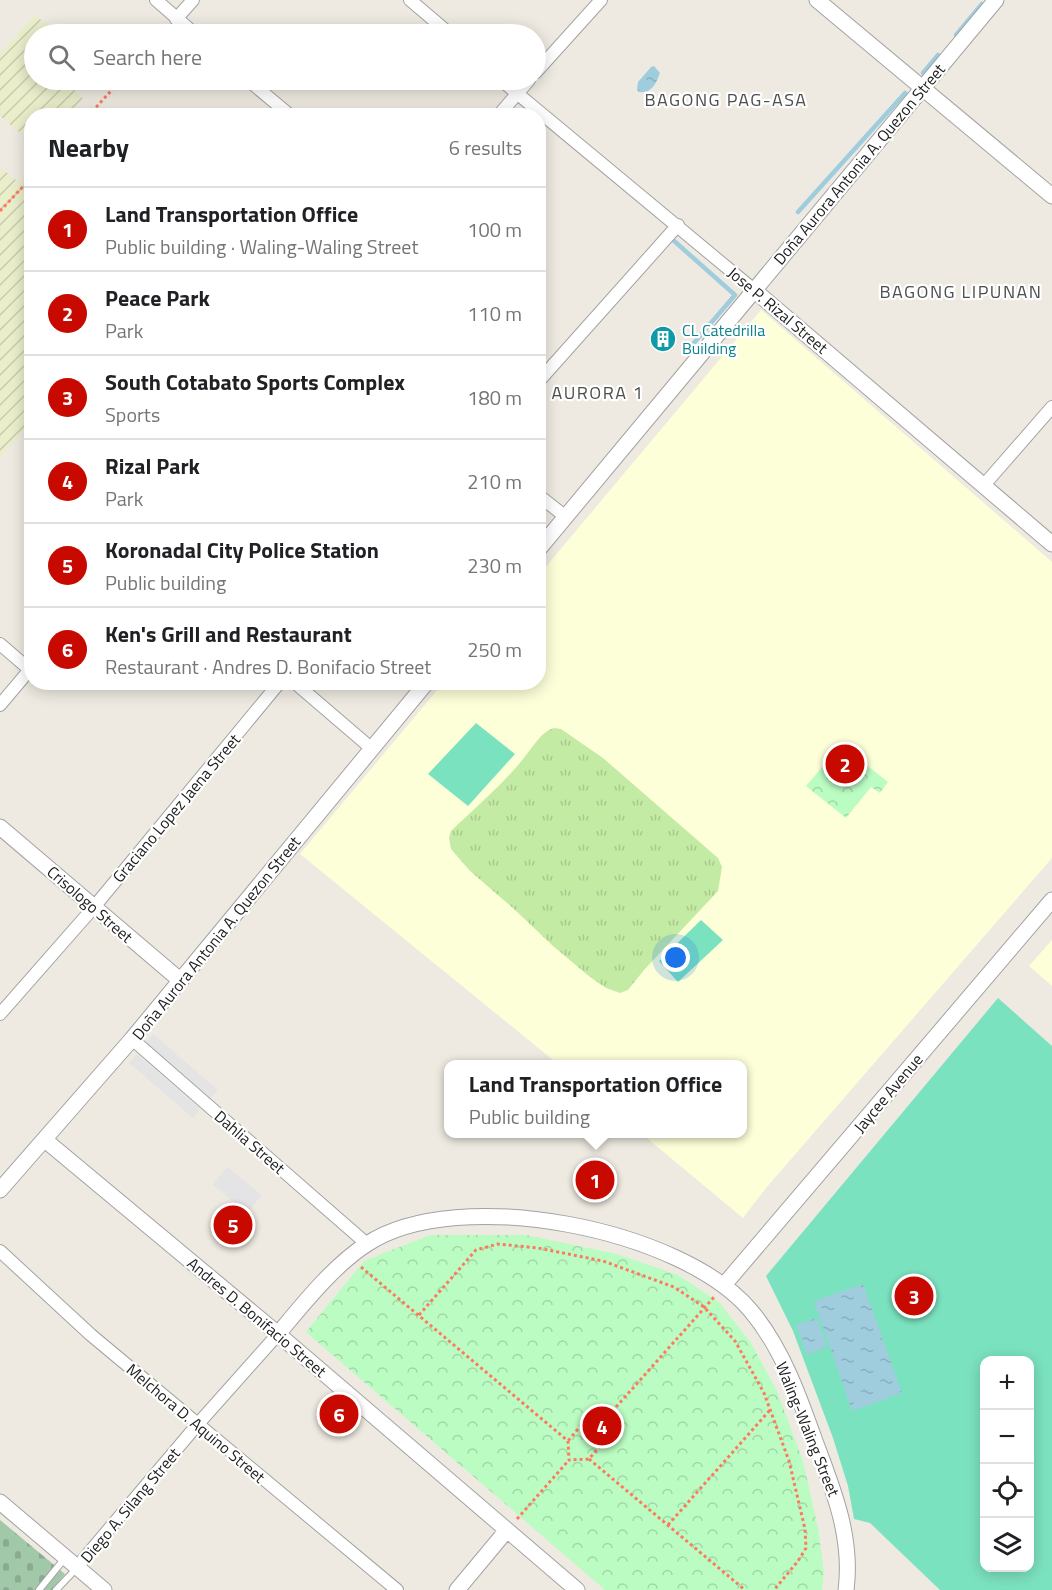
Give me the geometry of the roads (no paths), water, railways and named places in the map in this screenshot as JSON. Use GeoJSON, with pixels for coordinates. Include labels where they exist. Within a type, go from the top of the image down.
{"type":"FeatureCollection","features":[{"type":"Feature","properties":{"kind":"street"},"geometry":{"type":"LineString","coordinates":[[156,0],[182,24]]}},
{"type":"Feature","properties":{"kind":"street"},"geometry":{"type":"LineString","coordinates":[[176,19],[193,0]]}},
{"type":"Feature","properties":{"kind":"street"},"geometry":{"type":"LineString","coordinates":[[410,0],[438,24]]}},
{"type":"Feature","properties":{"kind":"street"},"geometry":{"type":"LineString","coordinates":[[546,61],[600,0]]}},
{"type":"Feature","properties":{"kind":"street"},"geometry":{"type":"LineString","coordinates":[[817,0],[1052,196]]}},
{"type":"Feature","properties":{"kind":"street","name":"Doña Aurora Antonia A. Quezon Street"},"geometry":{"type":"LineString","coordinates":[[546,541],[996,0]]}},
{"type":"Feature","properties":{"kind":"street"},"geometry":{"type":"LineString","coordinates":[[260,90],[281,108]]}},
{"type":"Feature","properties":{"kind":"street","name":"Jose P. Rizal Street"},"geometry":{"type":"LineString","coordinates":[[513,90],[535,108]]}},
{"type":"Feature","properties":{"kind":"street"},"geometry":{"type":"LineString","coordinates":[[505,108],[520,90]]}},
{"type":"Feature","properties":{"kind":"street","name":"Jose P. Rizal Street"},"geometry":{"type":"LineString","coordinates":[[546,117],[678,225],[1052,544]]}},
{"type":"Feature","properties":{"kind":"street"},"geometry":{"type":"LineString","coordinates":[[546,373],[678,225]]}},
{"type":"Feature","properties":{"kind":"street"},"geometry":{"type":"LineString","coordinates":[[984,485],[1052,407]]}},
{"type":"Feature","properties":{"kind":"street"},"geometry":{"type":"LineString","coordinates":[[546,501],[566,517]]}},
{"type":"Feature","properties":{"kind":"street"},"geometry":{"type":"LineString","coordinates":[[0,644],[24,663]]}},
{"type":"Feature","properties":{"kind":"street"},"geometry":{"type":"LineString","coordinates":[[0,705],[24,675]]}},
{"type":"Feature","properties":{"kind":"street","name":"Graciano Lopez Jaena Street"},"geometry":{"type":"LineString","coordinates":[[0,1014],[94,907],[273,690]]}},
{"type":"Feature","properties":{"kind":"street"},"geometry":{"type":"LineString","coordinates":[[303,690],[371,748]]}},
{"type":"Feature","properties":{"kind":"street","name":"Doña Aurora Antonia A. Quezon Street"},"geometry":{"type":"LineString","coordinates":[[0,1190],[181,981],[420,690]]}},
{"type":"Feature","properties":{"kind":"street","name":"Crisologo Street"},"geometry":{"type":"LineString","coordinates":[[0,827],[181,981]]}},
{"type":"Feature","properties":{"kind":"street","name":"Jaycee Avenue"},"geometry":{"type":"LineString","coordinates":[[724,1285],[1052,900]]}},
{"type":"Feature","properties":{"kind":"street","name":"Dahlia Street"},"geometry":{"type":"LineString","coordinates":[[132,1039],[367,1244]]}},
{"type":"Feature","properties":{"kind":"street","name":"Andres D. Bonifacio Street"},"geometry":{"type":"LineString","coordinates":[[45,1140],[278,1334],[577,1590]]}},
{"type":"Feature","properties":{"kind":"street","name":"Waling-Waling Street"},"geometry":{"type":"LineString","coordinates":[[278,1334],[312,1295],[367,1244],[396,1230],[428,1221],[468,1216],[512,1217],[585,1228],[642,1244],[687,1263],[724,1285],[751,1311],[774,1344],[800,1401],[842,1517],[847,1556],[846,1590]]}},
{"type":"Feature","properties":{"kind":"street","name":"Melchora D. Aquino Street"},"geometry":{"type":"LineString","coordinates":[[0,1251],[91,1335],[397,1590]]}},
{"type":"Feature","properties":{"kind":"street","name":"Diego A. Silang Street"},"geometry":{"type":"LineString","coordinates":[[71,1562],[278,1334]]}},
{"type":"Feature","properties":{"kind":"street"},"geometry":{"type":"LineString","coordinates":[[0,1502],[104,1590]]}},
{"type":"Feature","properties":{"kind":"street"},"geometry":{"type":"LineString","coordinates":[[457,1590],[507,1530]]}},
{"type":"Feature","properties":{"kind":"lane"},"geometry":{"type":"LineString","coordinates":[[39,1590],[71,1562]]}},
{"type":"Feature","properties":{"kind":"lane"},"geometry":{"type":"LineString","coordinates":[[56,1590],[71,1562]]}},
{"type":"Feature","properties":{"kind":"water"},"geometry":{"type":"Polygon","coordinates":[[[654,66],[660,73],[655,84],[650,90],[639,92],[638,82],[654,66]]]}},
{"type":"Feature","properties":{"kind":"water"},"geometry":{"type":"Polygon","coordinates":[[[863,1284],[902,1393],[852,1411],[814,1301],[863,1284]]]}},
{"type":"Feature","properties":{"kind":"water"},"geometry":{"type":"Polygon","coordinates":[[[817,1318],[827,1347],[807,1355],[796,1325],[817,1318]]]}},
{"type":"Feature","properties":{"kind":"waterway"},"geometry":{"type":"LineString","coordinates":[[956,35],[982,4]]}},
{"type":"Feature","properties":{"kind":"waterway"},"geometry":{"type":"LineString","coordinates":[[923,73],[938,55]]}},
{"type":"Feature","properties":{"kind":"waterway"},"geometry":{"type":"LineString","coordinates":[[798,212],[905,93]]}},
{"type":"Feature","properties":{"kind":"waterway"},"geometry":{"type":"LineString","coordinates":[[673,240],[735,295],[693,344]]}},
{"type":"Feature","properties":{"kind":"place","name":"CL Catedrilla Building"},"geometry":{"type":"Point","coordinates":[663,339]}},
{"type":"Feature","properties":{"kind":"place","name":"Peace Park"},"geometry":{"type":"Point","coordinates":[845,764]}},
{"type":"Feature","properties":{"kind":"place","name":"Land Transportation Office"},"geometry":{"type":"Point","coordinates":[595,1180]}},
{"type":"Feature","properties":{"kind":"place","name":"Koronadal City Police Station"},"geometry":{"type":"Point","coordinates":[233,1225]}},
{"type":"Feature","properties":{"kind":"place","name":"South Cotabato Sports Complex"},"geometry":{"type":"Point","coordinates":[914,1296]}},
{"type":"Feature","properties":{"kind":"place","name":"Ken's Grill and Restaurant"},"geometry":{"type":"Point","coordinates":[339,1414]}},
{"type":"Feature","properties":{"kind":"place","name":"Rizal Park"},"geometry":{"type":"Point","coordinates":[602,1426]}},
{"type":"Feature","properties":{"kind":"district","name":"BAGONG PAG-ASA"},"geometry":{"type":"Point","coordinates":[726,100]}},
{"type":"Feature","properties":{"kind":"district","name":"BAGONG LIPUNAN"},"geometry":{"type":"Point","coordinates":[961,292]}},
{"type":"Feature","properties":{"kind":"district","name":"AURORA 1"},"geometry":{"type":"Point","coordinates":[598,393]}}]}
